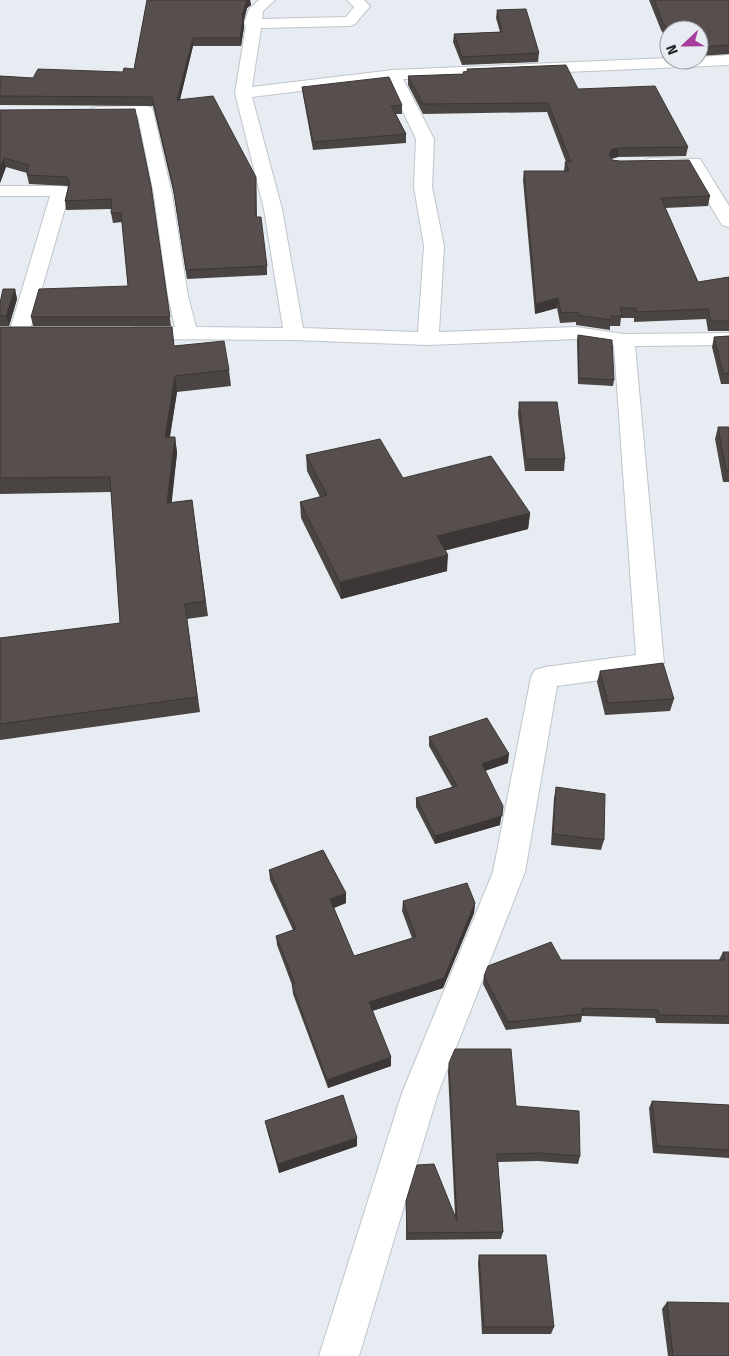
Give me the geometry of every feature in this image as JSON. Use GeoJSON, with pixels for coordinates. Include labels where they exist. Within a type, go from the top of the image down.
{"type":"FeatureCollection","features":[{"type":"Feature","properties":{"kind":"street"},"geometry":{"type":"LineString","coordinates":[[268,0],[256,9],[252,24],[243,93],[273,209],[294,334]]}},
{"type":"Feature","properties":{"kind":"street"},"geometry":{"type":"LineString","coordinates":[[252,24],[350,21],[363,6],[354,0]]}},
{"type":"Feature","properties":{"kind":"street"},"geometry":{"type":"LineString","coordinates":[[243,93],[393,74],[729,60]]}},
{"type":"Feature","properties":{"kind":"street"},"geometry":{"type":"LineString","coordinates":[[393,74],[424,139],[423,186],[434,246],[428,339]]}},
{"type":"Feature","properties":{"kind":"street"},"geometry":{"type":"LineString","coordinates":[[78,112],[145,111],[163,196],[178,296],[187,333]]}},
{"type":"Feature","properties":{"kind":"street"},"geometry":{"type":"LineString","coordinates":[[637,164],[694,163],[729,220]]}},
{"type":"Feature","properties":{"kind":"street"},"geometry":{"type":"LineString","coordinates":[[0,191],[60,191],[19,333]]}},
{"type":"Feature","properties":{"kind":"street"},"geometry":{"type":"LineString","coordinates":[[118,333],[294,334],[428,339],[576,333],[624,340],[729,339]]}},
{"type":"Feature","properties":{"kind":"street"},"geometry":{"type":"LineString","coordinates":[[339,1356],[420,1093],[509,872],[545,677],[650,663],[624,340]]}},
{"type":"Feature","properties":{"kind":"building"},"geometry":{"type":"Polygon","coordinates":[[[147,0],[247,0],[242,15],[240,38],[193,38],[177,100],[213,96],[256,177],[256,217],[261,217],[267,266],[186,270],[173,186],[152,97],[0,96],[0,76],[33,78],[38,69],[123,72],[124,68],[134,69],[147,0]]]}},
{"type":"Feature","properties":{"kind":"building"},"geometry":{"type":"Polygon","coordinates":[[[654,0],[729,0],[729,45],[709,46],[709,20],[662,20],[654,0]]]}},
{"type":"Feature","properties":{"kind":"building"},"geometry":{"type":"Polygon","coordinates":[[[526,9],[539,53],[462,57],[454,34],[502,32],[497,10],[526,9]]]}},
{"type":"Feature","properties":{"kind":"building"},"geometry":{"type":"Polygon","coordinates":[[[566,65],[578,89],[655,86],[688,147],[619,148],[612,149],[609,155],[612,160],[620,161],[689,160],[710,196],[661,198],[698,282],[729,277],[729,321],[711,321],[708,309],[636,312],[636,308],[620,308],[622,316],[611,316],[611,320],[578,315],[578,312],[561,313],[558,298],[536,304],[524,171],[569,171],[565,162],[571,162],[548,103],[423,104],[408,76],[464,74],[463,72],[468,71],[467,69],[566,65]]]}},
{"type":"Feature","properties":{"kind":"building"},"geometry":{"type":"Polygon","coordinates":[[[389,77],[402,105],[391,106],[406,134],[313,142],[302,87],[389,77]]]}},
{"type":"Feature","properties":{"kind":"building"},"geometry":{"type":"Polygon","coordinates":[[[135,109],[151,186],[170,317],[31,317],[39,289],[128,286],[121,213],[111,213],[112,199],[65,201],[70,182],[67,177],[27,175],[29,165],[4,158],[0,168],[0,110],[135,109]]]}},
{"type":"Feature","properties":{"kind":"building"},"geometry":{"type":"Polygon","coordinates":[[[3,289],[15,289],[6,316],[0,316],[0,303],[3,289]]]}},
{"type":"Feature","properties":{"kind":"building"},"geometry":{"type":"Polygon","coordinates":[[[0,327],[172,327],[174,346],[224,341],[229,370],[175,376],[165,437],[175,437],[167,503],[192,500],[205,601],[185,604],[197,697],[0,724],[0,638],[120,623],[110,477],[0,478],[0,327]]]}},
{"type":"Feature","properties":{"kind":"building"},"geometry":{"type":"Polygon","coordinates":[[[578,335],[612,340],[614,380],[579,378],[578,335]]]}},
{"type":"Feature","properties":{"kind":"building"},"geometry":{"type":"Polygon","coordinates":[[[729,336],[729,374],[723,373],[714,337],[729,336]]]}},
{"type":"Feature","properties":{"kind":"building"},"geometry":{"type":"Polygon","coordinates":[[[519,402],[557,402],[565,459],[526,459],[519,402]]]}},
{"type":"Feature","properties":{"kind":"building"},"geometry":{"type":"Polygon","coordinates":[[[718,427],[729,427],[729,471],[726,470],[718,427]]]}},
{"type":"Feature","properties":{"kind":"building"},"geometry":{"type":"Polygon","coordinates":[[[380,439],[403,478],[491,456],[530,513],[437,536],[448,555],[340,582],[300,502],[327,495],[306,455],[380,439]]]}},
{"type":"Feature","properties":{"kind":"building"},"geometry":{"type":"Polygon","coordinates":[[[663,663],[674,699],[608,703],[600,671],[663,663]]]}},
{"type":"Feature","properties":{"kind":"building"},"geometry":{"type":"Polygon","coordinates":[[[487,718],[509,754],[482,764],[503,806],[502,816],[435,836],[416,798],[457,786],[429,737],[487,718]]]}},
{"type":"Feature","properties":{"kind":"building"},"geometry":{"type":"Polygon","coordinates":[[[556,787],[605,794],[604,840],[553,834],[556,787]]]}},
{"type":"Feature","properties":{"kind":"building"},"geometry":{"type":"Polygon","coordinates":[[[323,850],[346,893],[330,899],[354,956],[416,937],[403,901],[467,883],[475,903],[444,978],[369,1002],[391,1057],[327,1080],[292,985],[295,984],[276,936],[296,929],[269,870],[323,850]]]}},
{"type":"Feature","properties":{"kind":"building"},"geometry":{"type":"Polygon","coordinates":[[[551,942],[561,960],[725,960],[723,952],[729,952],[729,1016],[659,1015],[658,1010],[582,1008],[583,1014],[508,1022],[484,976],[488,966],[551,942]]]}},
{"type":"Feature","properties":{"kind":"building"},"geometry":{"type":"Polygon","coordinates":[[[455,1049],[511,1049],[516,1106],[579,1111],[580,1156],[540,1153],[497,1154],[503,1232],[407,1233],[406,1201],[417,1165],[434,1164],[457,1221],[449,1063],[455,1049]]]}},
{"type":"Feature","properties":{"kind":"building"},"geometry":{"type":"Polygon","coordinates":[[[343,1095],[357,1138],[278,1164],[265,1121],[343,1095]]]}},
{"type":"Feature","properties":{"kind":"building"},"geometry":{"type":"Polygon","coordinates":[[[652,1101],[729,1105],[729,1150],[657,1146],[652,1101]]]}},
{"type":"Feature","properties":{"kind":"building"},"geometry":{"type":"Polygon","coordinates":[[[479,1255],[546,1255],[554,1327],[484,1327],[479,1255]]]}},
{"type":"Feature","properties":{"kind":"building"},"geometry":{"type":"Polygon","coordinates":[[[667,1302],[729,1303],[729,1356],[673,1356],[667,1302]]]}}]}
